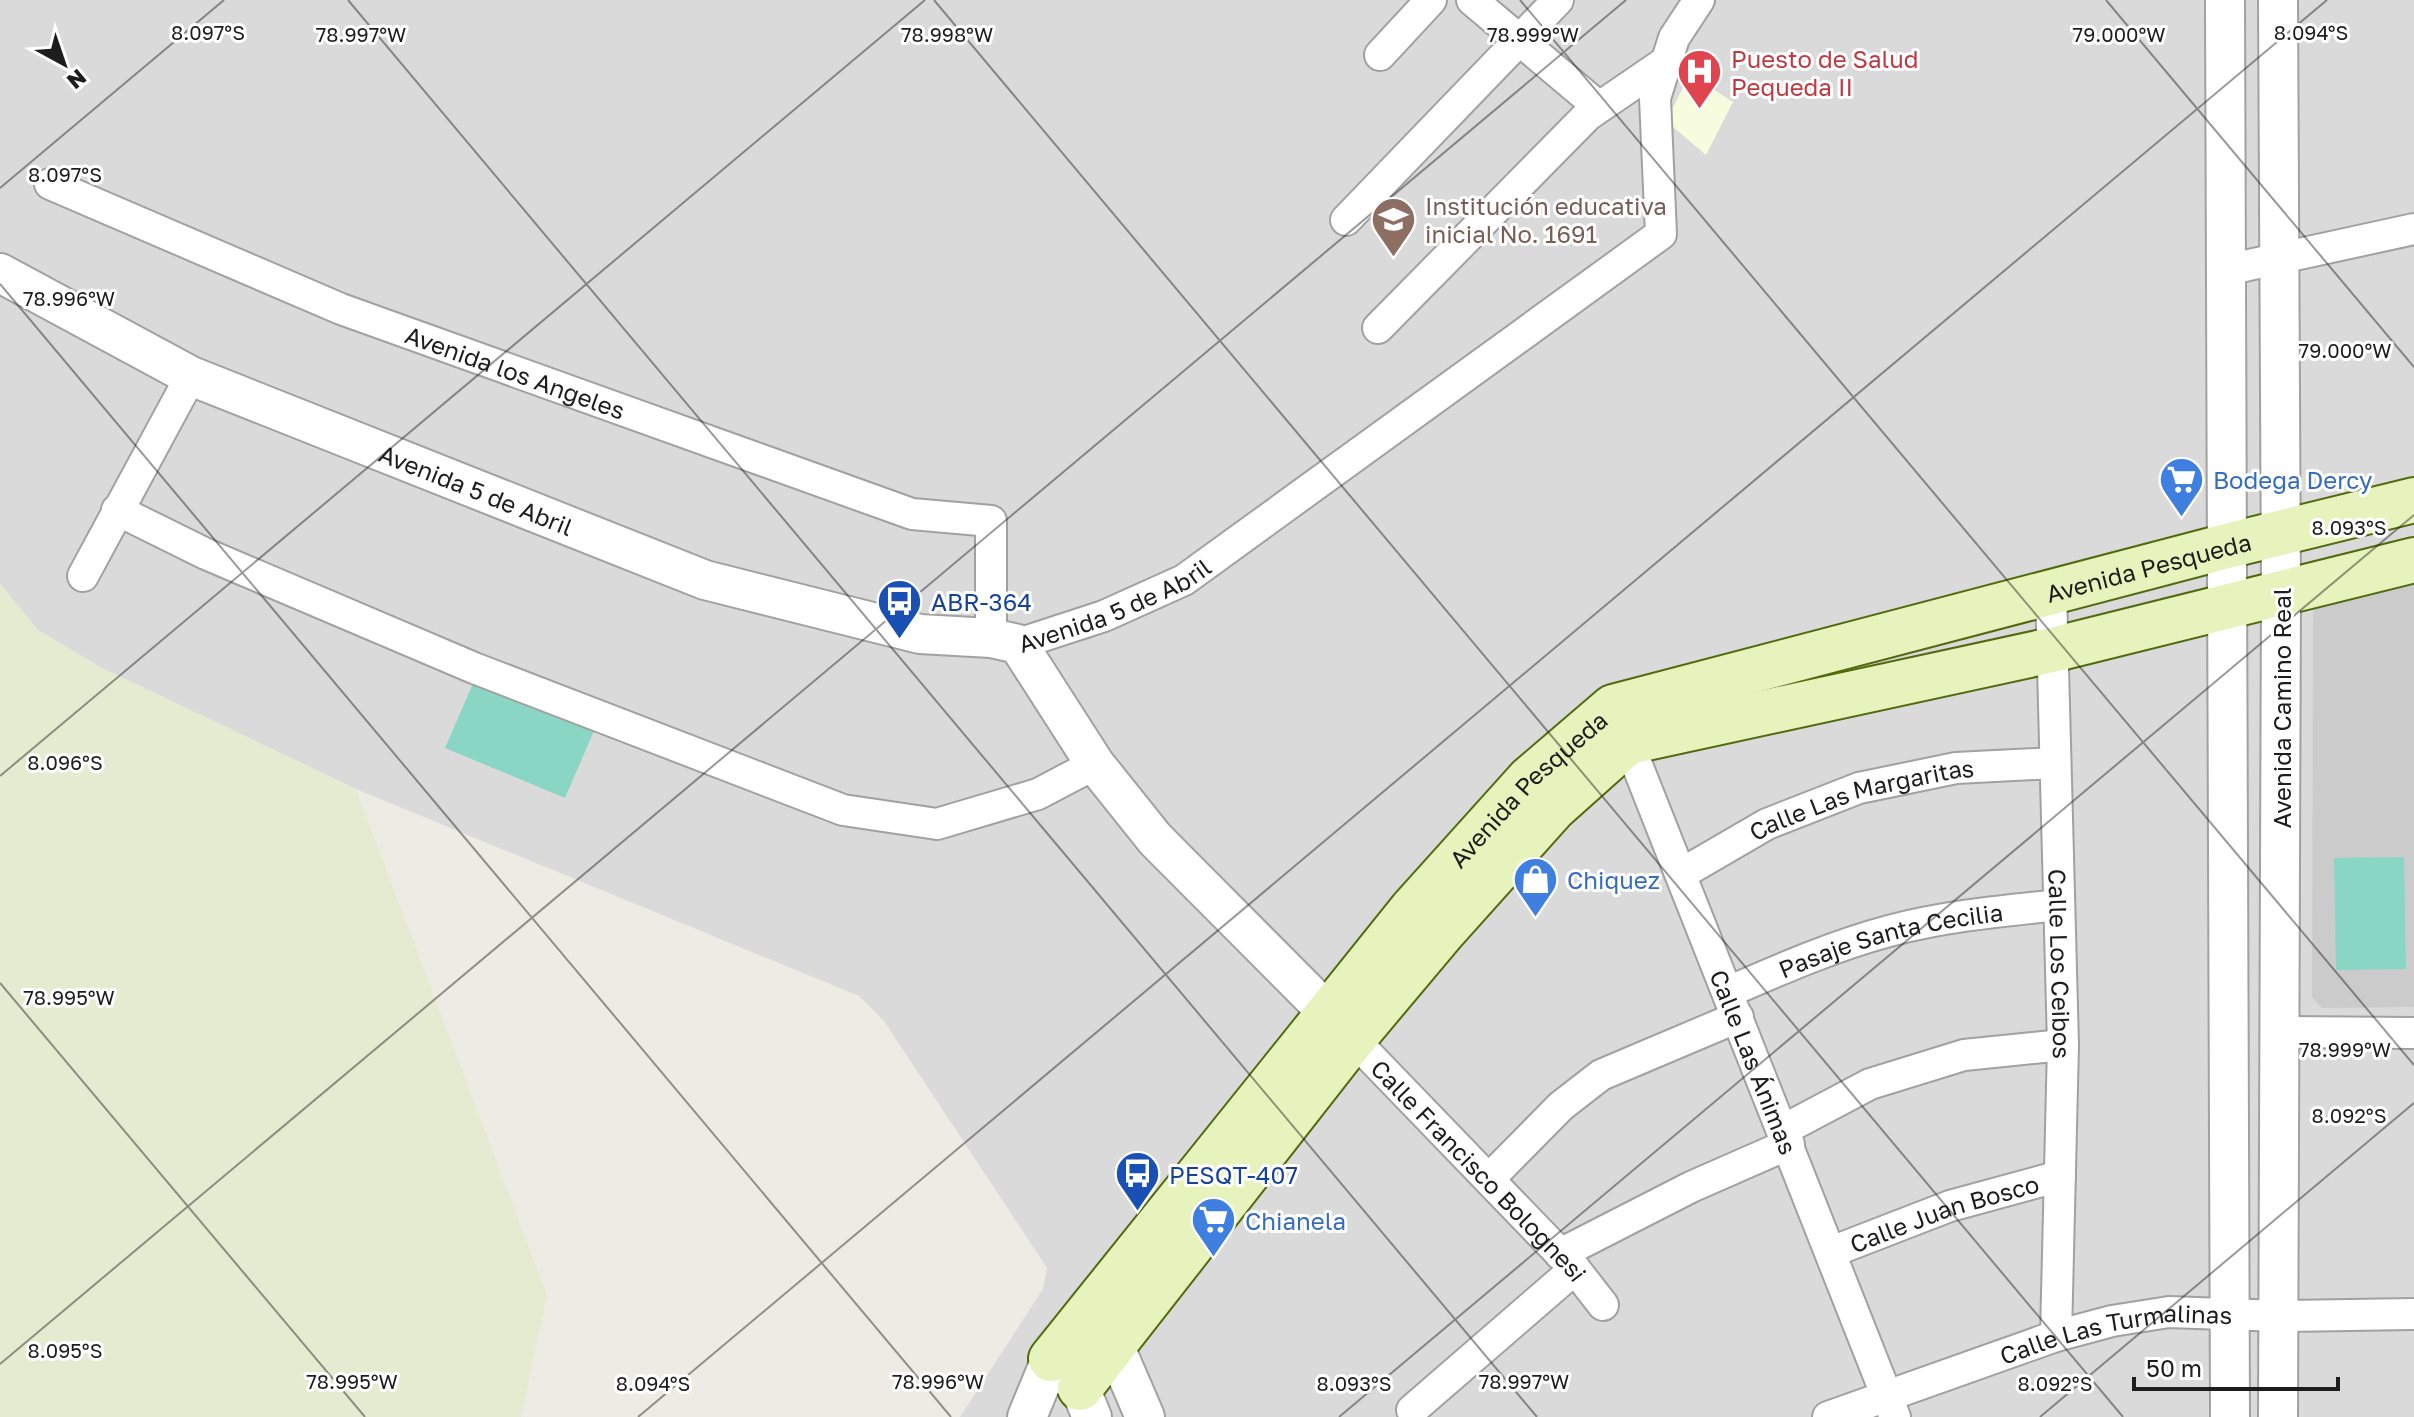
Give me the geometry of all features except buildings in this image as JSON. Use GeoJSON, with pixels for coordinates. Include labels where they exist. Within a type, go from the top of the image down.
{"type":"FeatureCollection","features":[{"type":"Feature","properties":{"kind":"main road","name":"Avenida Pesqueda"},"geometry":{"type":"LineString","coordinates":[[1074,1388],[1098,1332],[1340,1025],[1412,909],[1529,779],[1620,724],[2051,592],[2414,500]]}},
{"type":"Feature","properties":{"kind":"main road","name":"Avenida Pesqueda"},"geometry":{"type":"LineString","coordinates":[[1620,724],[2052,650],[2414,560]]}},
{"type":"Feature","properties":{"kind":"street"},"geometry":{"type":"LineString","coordinates":[[1380,55],[1431,0]]}},
{"type":"Feature","properties":{"kind":"street"},"geometry":{"type":"LineString","coordinates":[[1472,0],[1599,107]]}},
{"type":"Feature","properties":{"kind":"street"},"geometry":{"type":"LineString","coordinates":[[1346,220],[1558,0]]}},
{"type":"Feature","properties":{"kind":"street","name":"Avenida 5 de Abril"},"geometry":{"type":"LineString","coordinates":[[0,273],[191,376],[705,580],[920,634],[1004,641],[1104,616],[1184,580],[1661,234],[1655,98],[1674,38],[1699,0]]}},
{"type":"Feature","properties":{"kind":"street"},"geometry":{"type":"LineString","coordinates":[[2225,0],[2230,1417]]}},
{"type":"Feature","properties":{"kind":"street","name":"Avenida Camino Real"},"geometry":{"type":"LineString","coordinates":[[2278,0],[2281,533],[2278,1417]]}},
{"type":"Feature","properties":{"kind":"street"},"geometry":{"type":"LineString","coordinates":[[1378,328],[1599,107],[1667,61]]}},
{"type":"Feature","properties":{"kind":"street","name":"Avenida los Angeles"},"geometry":{"type":"LineString","coordinates":[[50,184],[341,309],[912,514],[991,521],[1004,641]]}},
{"type":"Feature","properties":{"kind":"street"},"geometry":{"type":"LineString","coordinates":[[2226,270],[2414,229]]}},
{"type":"Feature","properties":{"kind":"street"},"geometry":{"type":"LineString","coordinates":[[83,576],[191,376]]}},
{"type":"Feature","properties":{"kind":"street"},"geometry":{"type":"LineString","coordinates":[[117,510],[206,554],[474,668],[843,810],[937,824],[1038,794],[1095,764]]}},
{"type":"Feature","properties":{"kind":"street","name":"Calle Los Ceibos"},"geometry":{"type":"LineString","coordinates":[[2051,592],[2063,1045],[2056,1336]]}},
{"type":"Feature","properties":{"kind":"street"},"geometry":{"type":"LineString","coordinates":[[1004,641],[1155,839],[1340,1025]]}},
{"type":"Feature","properties":{"kind":"street","name":"Calle Las Ánimas"},"geometry":{"type":"LineString","coordinates":[[1620,724],[1891,1406]]}},
{"type":"Feature","properties":{"kind":"street","name":"Calle Las Margaritas"},"geometry":{"type":"LineString","coordinates":[[1681,874],[1767,824],[1859,788],[1956,768],[2055,763]]}},
{"type":"Feature","properties":{"kind":"street","name":"Pasaje Santa Cecilia"},"geometry":{"type":"LineString","coordinates":[[1489,1179],[1561,1106],[1601,1075],[1733,1005],[1807,957],[1889,931],[1973,914],[2059,905]]}},
{"type":"Feature","properties":{"kind":"street","name":"Calle Francisco Bolognesi"},"geometry":{"type":"LineString","coordinates":[[1340,1025],[1568,1261],[1603,1305]]}},
{"type":"Feature","properties":{"kind":"street"},"geometry":{"type":"LineString","coordinates":[[2280,1032],[2414,1033]]}},
{"type":"Feature","properties":{"kind":"street"},"geometry":{"type":"LineString","coordinates":[[1412,1410],[1568,1261],[1691,1187],[1786,1137],[1870,1084],[1964,1055],[2063,1045]]}},
{"type":"Feature","properties":{"kind":"street","name":"Calle Juan Bosco"},"geometry":{"type":"LineString","coordinates":[[1831,1252],[1950,1206],[2060,1176]]}},
{"type":"Feature","properties":{"kind":"street","name":"Calle Las Turmalinas"},"geometry":{"type":"LineString","coordinates":[[1828,1417],[1891,1406],[2056,1336],[2112,1321],[2169,1312],[2280,1316],[2414,1314]]}},
{"type":"Feature","properties":{"kind":"street"},"geometry":{"type":"LineString","coordinates":[[1098,1332],[1145,1417]]}},
{"type":"Feature","properties":{"kind":"street","name":"Avenida Pesqueda"},"geometry":{"type":"LineString","coordinates":[[1029,1414],[1074,1388]]}},
{"type":"Feature","properties":{"kind":"shaded area"},"geometry":{"type":"Polygon","coordinates":[[[0,0],[2414,0],[2414,1417],[960,1417],[1043,1289],[1047,1268],[884,1021],[859,996],[356,789],[100,667],[38,630],[0,584],[0,0]]]}},
{"type":"Feature","properties":{"kind":"shaded area","name":"Puesto de Salud Pequeda II"},"geometry":{"type":"Polygon","coordinates":[[[1690,74],[1733,102],[1706,155],[1666,121],[1690,74]]]}},
{"type":"Feature","properties":{"kind":"shaded area"},"geometry":{"type":"Polygon","coordinates":[[[2414,578],[2414,1007],[2322,1008],[2312,997],[2313,611],[2327,599],[2414,578]]]}},
{"type":"Feature","properties":{"kind":"shaded area"},"geometry":{"type":"Polygon","coordinates":[[[0,584],[38,630],[100,667],[356,789],[547,1295],[521,1417],[0,1417],[0,584]]]}},
{"type":"Feature","properties":{"kind":"shaded area"},"geometry":{"type":"Polygon","coordinates":[[[474,681],[594,731],[565,798],[445,748],[474,681]]]}},
{"type":"Feature","properties":{"kind":"shaded area"},"geometry":{"type":"Polygon","coordinates":[[[2404,857],[2406,969],[2336,970],[2334,858],[2404,857]]]}},
{"type":"Feature","properties":{"kind":"place","name":"Puesto de Salud Pequeda II"},"geometry":{"type":"Point","coordinates":[1700,111]}},
{"type":"Feature","properties":{"kind":"place","name":"Institución educativa inicial No. 1691"},"geometry":{"type":"Point","coordinates":[1394,258]}},
{"type":"Feature","properties":{"kind":"place","name":"Bodega Dercy"},"geometry":{"type":"Point","coordinates":[2182,518]}},
{"type":"Feature","properties":{"kind":"place","name":"ABR-364"},"geometry":{"type":"Point","coordinates":[900,640]}},
{"type":"Feature","properties":{"kind":"place","name":"Chiquez"},"geometry":{"type":"Point","coordinates":[1536,918]}},
{"type":"Feature","properties":{"kind":"place","name":"PESQT-407"},"geometry":{"type":"Point","coordinates":[1138,1213]}},
{"type":"Feature","properties":{"kind":"place","name":"Chianela"},"geometry":{"type":"Point","coordinates":[1214,1259]}}]}
